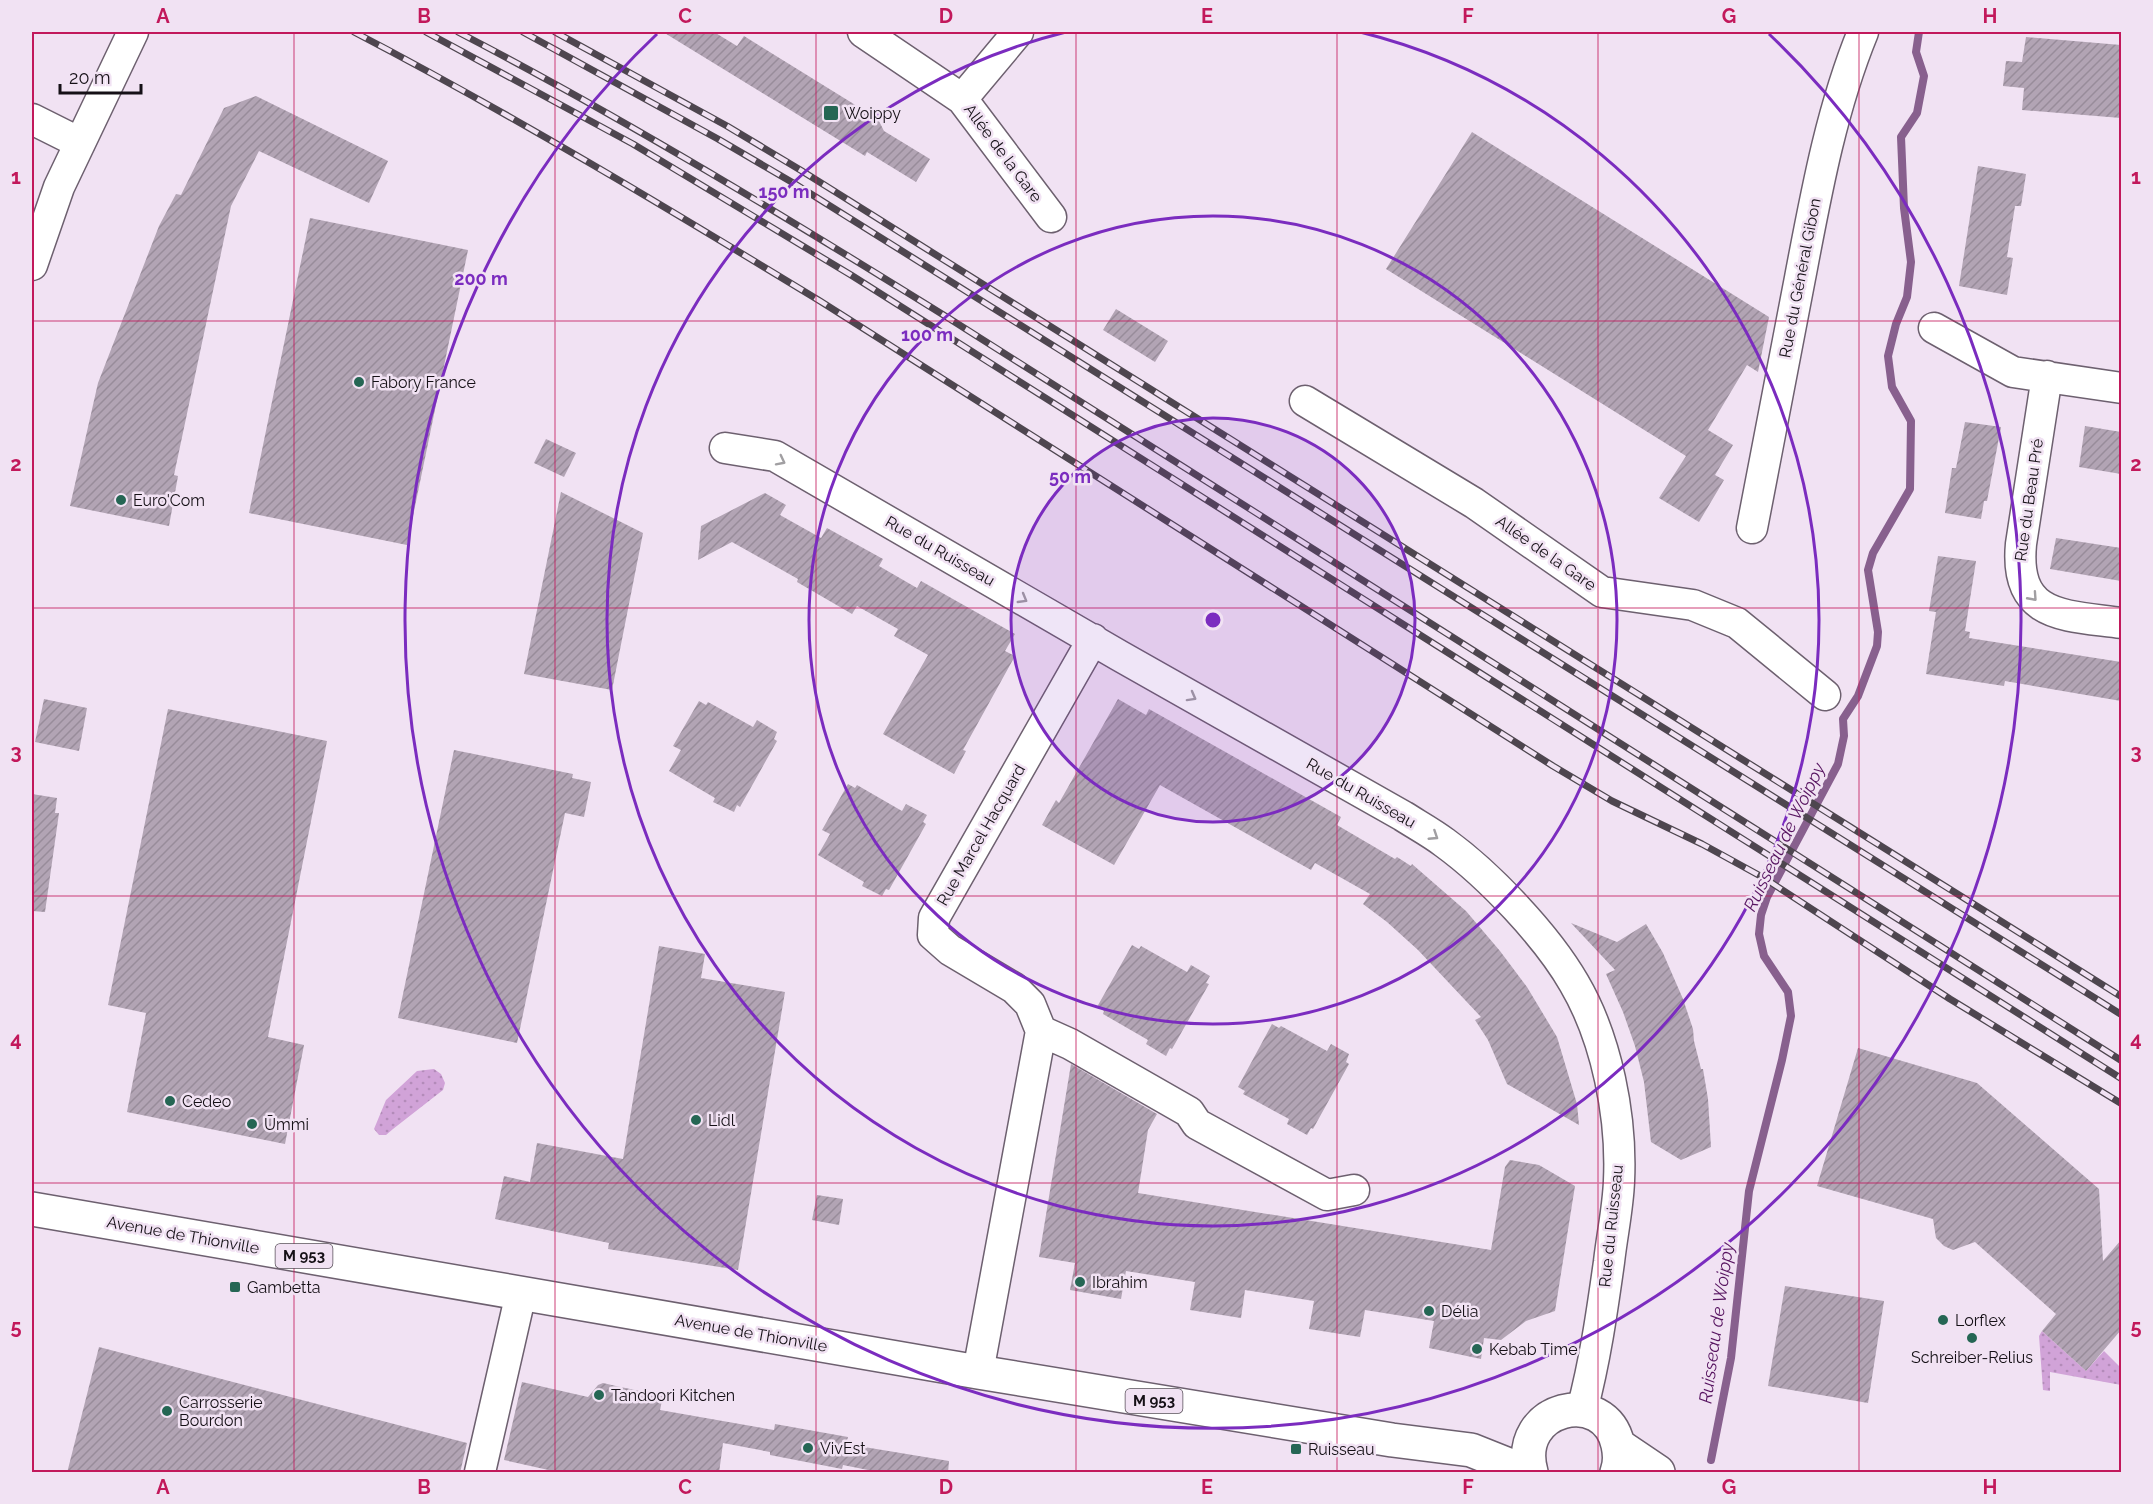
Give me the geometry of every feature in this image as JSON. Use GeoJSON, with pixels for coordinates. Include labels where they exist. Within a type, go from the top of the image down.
{"type":"FeatureCollection","features":[{"type":"Feature","properties":{"kind":"main road","name":"Avenue de Thionville"},"geometry":{"type":"LineString","coordinates":[[32,1209],[978,1372],[1392,1440],[1471,1450],[1526,1473]]}},
{"type":"Feature","properties":{"kind":"main road"},"geometry":{"type":"LineString","coordinates":[[1531,1473],[1528,1447],[1533,1434],[1552,1415],[1564,1410],[1582,1410],[1597,1415],[1609,1425],[1618,1459],[1658,1473]]}},
{"type":"Feature","properties":{"kind":"main road","name":"Avenue de Thionville"},"geometry":{"type":"LineString","coordinates":[[1471,1450],[1533,1434]]}},
{"type":"Feature","properties":{"kind":"street"},"geometry":{"type":"LineString","coordinates":[[32,265],[59,187],[133,32]]}},
{"type":"Feature","properties":{"kind":"street","name":"Allée de la Gare"},"geometry":{"type":"LineString","coordinates":[[863,32],[962,99],[1051,217]]}},
{"type":"Feature","properties":{"kind":"street"},"geometry":{"type":"LineString","coordinates":[[962,99],[1018,32]]}},
{"type":"Feature","properties":{"kind":"street","name":"Rue du Général Gibon"},"geometry":{"type":"LineString","coordinates":[[1752,528],[1832,120],[1846,72],[1863,32]]}},
{"type":"Feature","properties":{"kind":"street"},"geometry":{"type":"LineString","coordinates":[[32,119],[80,143]]}},
{"type":"Feature","properties":{"kind":"street"},"geometry":{"type":"LineString","coordinates":[[1934,328],[2013,372],[2121,388]]}},
{"type":"Feature","properties":{"kind":"street","name":"Rue du Beau Pré"},"geometry":{"type":"LineString","coordinates":[[2047,376],[2021,544],[2020,572],[2030,596],[2053,612],[2121,623]]}},
{"type":"Feature","properties":{"kind":"street","name":"Allée de la Gare"},"geometry":{"type":"LineString","coordinates":[[1305,401],[1474,503],[1602,592],[1694,605],[1737,623],[1825,695]]}},
{"type":"Feature","properties":{"kind":"street","name":"Rue du Ruisseau"},"geometry":{"type":"LineString","coordinates":[[724,448],[775,456],[1403,816],[1446,843],[1486,879],[1535,930],[1574,983],[1599,1038],[1614,1097],[1619,1181],[1605,1288],[1592,1368],[1582,1410]]}},
{"type":"Feature","properties":{"kind":"street","name":"Rue Marcel Hacquard"},"geometry":{"type":"LineString","coordinates":[[1041,1031],[1030,1004],[1014,988],[950,950],[933,935],[934,918],[1093,639]]}},
{"type":"Feature","properties":{"kind":"street"},"geometry":{"type":"LineString","coordinates":[[978,1372],[1041,1031],[1070,1044],[1188,1112],[1197,1124],[1327,1196],[1354,1190]]}},
{"type":"Feature","properties":{"kind":"street"},"geometry":{"type":"LineString","coordinates":[[480,1473],[521,1293]]}},
{"type":"Feature","properties":{"kind":"shaded area"},"geometry":{"type":"Polygon","coordinates":[[[434,1069],[441,1074],[445,1083],[443,1090],[386,1135],[379,1135],[374,1129],[386,1100],[417,1071],[434,1069]]]}},
{"type":"Feature","properties":{"kind":"shaded area"},"geometry":{"type":"Polygon","coordinates":[[[2042,1331],[2086,1371],[2104,1351],[2121,1368],[2121,1385],[2050,1372],[2050,1391],[2043,1390],[2039,1336],[2042,1331]]]}},
{"type":"Feature","properties":{"kind":"building"},"geometry":{"type":"Polygon","coordinates":[[[663,32],[714,32],[737,46],[744,36],[878,119],[884,131],[930,159],[916,182],[867,152],[865,156],[663,32]]]}},
{"type":"Feature","properties":{"kind":"building"},"geometry":{"type":"Polygon","coordinates":[[[2026,37],[2121,45],[2121,118],[2022,110],[2024,88],[2003,86],[2006,61],[2022,62],[2026,37]]]}},
{"type":"Feature","properties":{"kind":"building"},"geometry":{"type":"Polygon","coordinates":[[[256,96],[388,161],[369,203],[259,151],[231,206],[174,475],[178,476],[169,526],[70,506],[98,383],[159,226],[176,194],[181,195],[224,108],[256,96]]]}},
{"type":"Feature","properties":{"kind":"building"},"geometry":{"type":"Polygon","coordinates":[[[1472,132],[1769,317],[1758,372],[1747,365],[1708,430],[1733,445],[1715,475],[1724,480],[1699,522],[1659,498],[1686,456],[1386,269],[1472,132]]]}},
{"type":"Feature","properties":{"kind":"building"},"geometry":{"type":"Polygon","coordinates":[[[1978,166],[2026,174],[2021,206],[2015,206],[2007,257],[2013,258],[2007,295],[1959,286],[1978,166]]]}},
{"type":"Feature","properties":{"kind":"building","name":"Fabory France"},"geometry":{"type":"Polygon","coordinates":[[[310,218],[468,250],[407,545],[249,513],[310,218]]]}},
{"type":"Feature","properties":{"kind":"building"},"geometry":{"type":"Polygon","coordinates":[[[1116,309],[1168,341],[1155,362],[1103,330],[1116,309]]]}},
{"type":"Feature","properties":{"kind":"building"},"geometry":{"type":"Polygon","coordinates":[[[1965,422],[2001,427],[1987,501],[1984,501],[1981,519],[1945,513],[1952,468],[1956,468],[1965,422]]]}},
{"type":"Feature","properties":{"kind":"building"},"geometry":{"type":"Polygon","coordinates":[[[2085,426],[2121,432],[2121,474],[2079,467],[2085,426]]]}},
{"type":"Feature","properties":{"kind":"building"},"geometry":{"type":"Polygon","coordinates":[[[546,439],[576,453],[564,477],[534,463],[546,439]]]}},
{"type":"Feature","properties":{"kind":"building"},"geometry":{"type":"Polygon","coordinates":[[[561,492],[643,533],[612,690],[524,674],[561,492]]]}},
{"type":"Feature","properties":{"kind":"building"},"geometry":{"type":"Polygon","coordinates":[[[765,493],[786,505],[780,515],[821,538],[827,528],[883,559],[879,566],[917,588],[921,581],[1015,634],[1005,651],[1015,656],[963,750],[966,751],[954,774],[883,734],[928,655],[894,636],[898,629],[857,606],[852,614],[797,582],[798,579],[732,542],[698,560],[701,526],[765,493]]]}},
{"type":"Feature","properties":{"kind":"building"},"geometry":{"type":"Polygon","coordinates":[[[2056,538],[2121,548],[2121,581],[2050,569],[2056,538]]]}},
{"type":"Feature","properties":{"kind":"building"},"geometry":{"type":"Polygon","coordinates":[[[1938,556],[1976,561],[1965,631],[1970,632],[1969,638],[2121,662],[2121,701],[2005,681],[2004,686],[1926,674],[1936,612],[1929,611],[1938,556]]]}},
{"type":"Feature","properties":{"kind":"building"},"geometry":{"type":"Polygon","coordinates":[[[44,699],[87,708],[79,751],[35,742],[44,699]]]}},
{"type":"Feature","properties":{"kind":"building"},"geometry":{"type":"Polygon","coordinates":[[[1118,699],[1146,715],[1149,709],[1341,817],[1337,825],[1395,859],[1397,857],[1411,866],[1412,864],[1466,911],[1527,987],[1557,1037],[1577,1104],[1579,1125],[1507,1084],[1488,1040],[1475,1020],[1481,1017],[1418,950],[1363,904],[1370,894],[1315,863],[1311,870],[1160,785],[1114,865],[1042,825],[1056,800],[1059,803],[1118,699]]]}},
{"type":"Feature","properties":{"kind":"building"},"geometry":{"type":"Polygon","coordinates":[[[699,701],[706,705],[708,702],[753,727],[757,720],[777,732],[774,739],[777,741],[740,807],[737,805],[734,812],[713,802],[715,798],[669,771],[681,750],[673,746],[699,701]]]}},
{"type":"Feature","properties":{"kind":"building"},"geometry":{"type":"Polygon","coordinates":[[[168,709],[327,741],[268,1037],[304,1045],[285,1144],[127,1112],[146,1013],[108,1005],[168,709]]]}},
{"type":"Feature","properties":{"kind":"building"},"geometry":{"type":"Polygon","coordinates":[[[454,750],[573,774],[572,778],[591,782],[584,817],[565,813],[517,1043],[398,1018],[454,750]]]}},
{"type":"Feature","properties":{"kind":"building"},"geometry":{"type":"Polygon","coordinates":[[[848,784],[855,788],[857,785],[902,811],[906,804],[927,815],[923,822],[926,824],[889,890],[886,889],[882,896],[862,886],[864,882],[818,855],[830,834],[822,830],[848,784]]]}},
{"type":"Feature","properties":{"kind":"building"},"geometry":{"type":"Polygon","coordinates":[[[32,794],[57,798],[55,813],[59,813],[45,912],[32,911],[32,794]]]}},
{"type":"Feature","properties":{"kind":"building"},"geometry":{"type":"Polygon","coordinates":[[[1571,923],[1617,942],[1646,924],[1663,953],[1693,1029],[1708,1099],[1711,1147],[1681,1160],[1651,1142],[1644,1082],[1635,1046],[1606,974],[1615,970],[1571,923]]]}},
{"type":"Feature","properties":{"kind":"building"},"geometry":{"type":"Polygon","coordinates":[[[1132,945],[1139,949],[1141,946],[1187,972],[1191,965],[1210,976],[1206,983],[1209,984],[1166,1056],[1146,1044],[1148,1040],[1103,1014],[1104,1011],[1097,1007],[1132,945]]]}},
{"type":"Feature","properties":{"kind":"building","name":"Lidl"},"geometry":{"type":"Polygon","coordinates":[[[659,946],[705,954],[701,978],[785,992],[738,1270],[608,1249],[609,1243],[495,1219],[504,1176],[530,1182],[537,1143],[623,1159],[659,946]]]}},
{"type":"Feature","properties":{"kind":"building"},"geometry":{"type":"Polygon","coordinates":[[[1272,1024],[1279,1028],[1281,1026],[1327,1051],[1331,1044],[1349,1054],[1346,1062],[1349,1064],[1313,1129],[1311,1128],[1307,1135],[1287,1124],[1289,1119],[1243,1094],[1245,1091],[1238,1087],[1272,1024]]]}},
{"type":"Feature","properties":{"kind":"building"},"geometry":{"type":"Polygon","coordinates":[[[1858,1048],[1977,1083],[2099,1189],[2103,1261],[2121,1240],[2121,1330],[2086,1371],[2042,1331],[2056,1314],[1975,1242],[1953,1250],[1944,1246],[1936,1238],[1933,1219],[1817,1186],[1858,1048]]]}},
{"type":"Feature","properties":{"kind":"building"},"geometry":{"type":"Polygon","coordinates":[[[1071,1064],[1157,1114],[1148,1130],[1138,1193],[1491,1250],[1505,1167],[1510,1160],[1539,1165],[1575,1186],[1555,1311],[1526,1321],[1501,1340],[1484,1338],[1481,1359],[1429,1348],[1434,1321],[1365,1310],[1360,1337],[1309,1329],[1314,1301],[1245,1290],[1241,1318],[1190,1310],[1195,1282],[1126,1271],[1121,1299],[1070,1290],[1075,1263],[1039,1257],[1071,1064]]]}},
{"type":"Feature","properties":{"kind":"building"},"geometry":{"type":"Polygon","coordinates":[[[817,1195],[843,1199],[839,1225],[812,1220],[817,1195]]]}},
{"type":"Feature","properties":{"kind":"building"},"geometry":{"type":"Polygon","coordinates":[[[1785,1286],[1884,1301],[1868,1403],[1768,1386],[1785,1286]]]}},
{"type":"Feature","properties":{"kind":"building"},"geometry":{"type":"Polygon","coordinates":[[[99,1347],[467,1443],[460,1473],[67,1473],[99,1347]]]}},
{"type":"Feature","properties":{"kind":"building"},"geometry":{"type":"Polygon","coordinates":[[[522,1382],[588,1397],[598,1385],[603,1383],[663,1396],[660,1410],[774,1430],[775,1424],[848,1437],[846,1444],[949,1461],[948,1473],[883,1473],[843,1465],[842,1469],[723,1443],[719,1473],[562,1473],[504,1460],[522,1382]]]}},
{"type":"Feature","properties":{"kind":"waterway","name":"Ruisseau de Woippy"},"geometry":{"type":"LineString","coordinates":[[1711,1460],[1731,1358],[1749,1191],[1791,1016],[1788,992],[1764,956],[1759,934],[1761,915],[1767,897],[1838,764],[1844,736],[1843,719],[1858,696],[1877,646],[1878,632],[1868,570],[1873,553],[1910,489],[1911,421],[1892,387],[1888,356],[1896,324],[1907,297],[1911,262],[1904,208],[1901,137],[1917,113],[1924,76],[1916,52],[1919,32]]}},
{"type":"Feature","properties":{"kind":"railway"},"geometry":{"type":"LineString","coordinates":[[354,32],[531,129],[763,266],[1553,766],[1612,801],[1702,844],[1764,878],[1950,999],[2122,1104]]}},
{"type":"Feature","properties":{"kind":"railway"},"geometry":{"type":"LineString","coordinates":[[426,32],[633,144],[851,275],[2122,1079]]}},
{"type":"Feature","properties":{"kind":"railway"},"geometry":{"type":"LineString","coordinates":[[458,32],[645,135],[768,207],[950,319],[2122,1061]]}},
{"type":"Feature","properties":{"kind":"railway"},"geometry":{"type":"LineString","coordinates":[[523,32],[795,184],[2122,1015]]}},
{"type":"Feature","properties":{"kind":"railway"},"geometry":{"type":"LineString","coordinates":[[555,32],[727,126],[802,171],[2122,997]]}},
{"type":"Feature","properties":{"kind":"place","name":"Woippy"},"geometry":{"type":"Point","coordinates":[831,113]}},
{"type":"Feature","properties":{"kind":"place","name":"Fabory France"},"geometry":{"type":"Point","coordinates":[359,382]}},
{"type":"Feature","properties":{"kind":"place","name":"Euro'Com"},"geometry":{"type":"Point","coordinates":[121,500]}},
{"type":"Feature","properties":{"kind":"place","name":"Cedeo"},"geometry":{"type":"Point","coordinates":[170,1101]}},
{"type":"Feature","properties":{"kind":"place","name":"Lidl"},"geometry":{"type":"Point","coordinates":[696,1120]}},
{"type":"Feature","properties":{"kind":"place","name":"Ūmmi"},"geometry":{"type":"Point","coordinates":[252,1124]}},
{"type":"Feature","properties":{"kind":"place","name":"Ibrahim"},"geometry":{"type":"Point","coordinates":[1080,1282]}},
{"type":"Feature","properties":{"kind":"place","name":"Gambetta"},"geometry":{"type":"Point","coordinates":[235,1287]}},
{"type":"Feature","properties":{"kind":"place","name":"Délia"},"geometry":{"type":"Point","coordinates":[1429,1311]}},
{"type":"Feature","properties":{"kind":"place","name":"Lorflex"},"geometry":{"type":"Point","coordinates":[1943,1320]}},
{"type":"Feature","properties":{"kind":"place","name":"Schreiber-Relius"},"geometry":{"type":"Point","coordinates":[1972,1338]}},
{"type":"Feature","properties":{"kind":"place","name":"Kebab Time"},"geometry":{"type":"Point","coordinates":[1477,1349]}},
{"type":"Feature","properties":{"kind":"place","name":"Tandoori Kitchen"},"geometry":{"type":"Point","coordinates":[599,1395]}},
{"type":"Feature","properties":{"kind":"place","name":"Carrosserie Bourdon"},"geometry":{"type":"Point","coordinates":[167,1411]}},
{"type":"Feature","properties":{"kind":"place","name":"VivEst"},"geometry":{"type":"Point","coordinates":[808,1448]}},
{"type":"Feature","properties":{"kind":"place","name":"Ruisseau"},"geometry":{"type":"Point","coordinates":[1296,1449]}}]}
